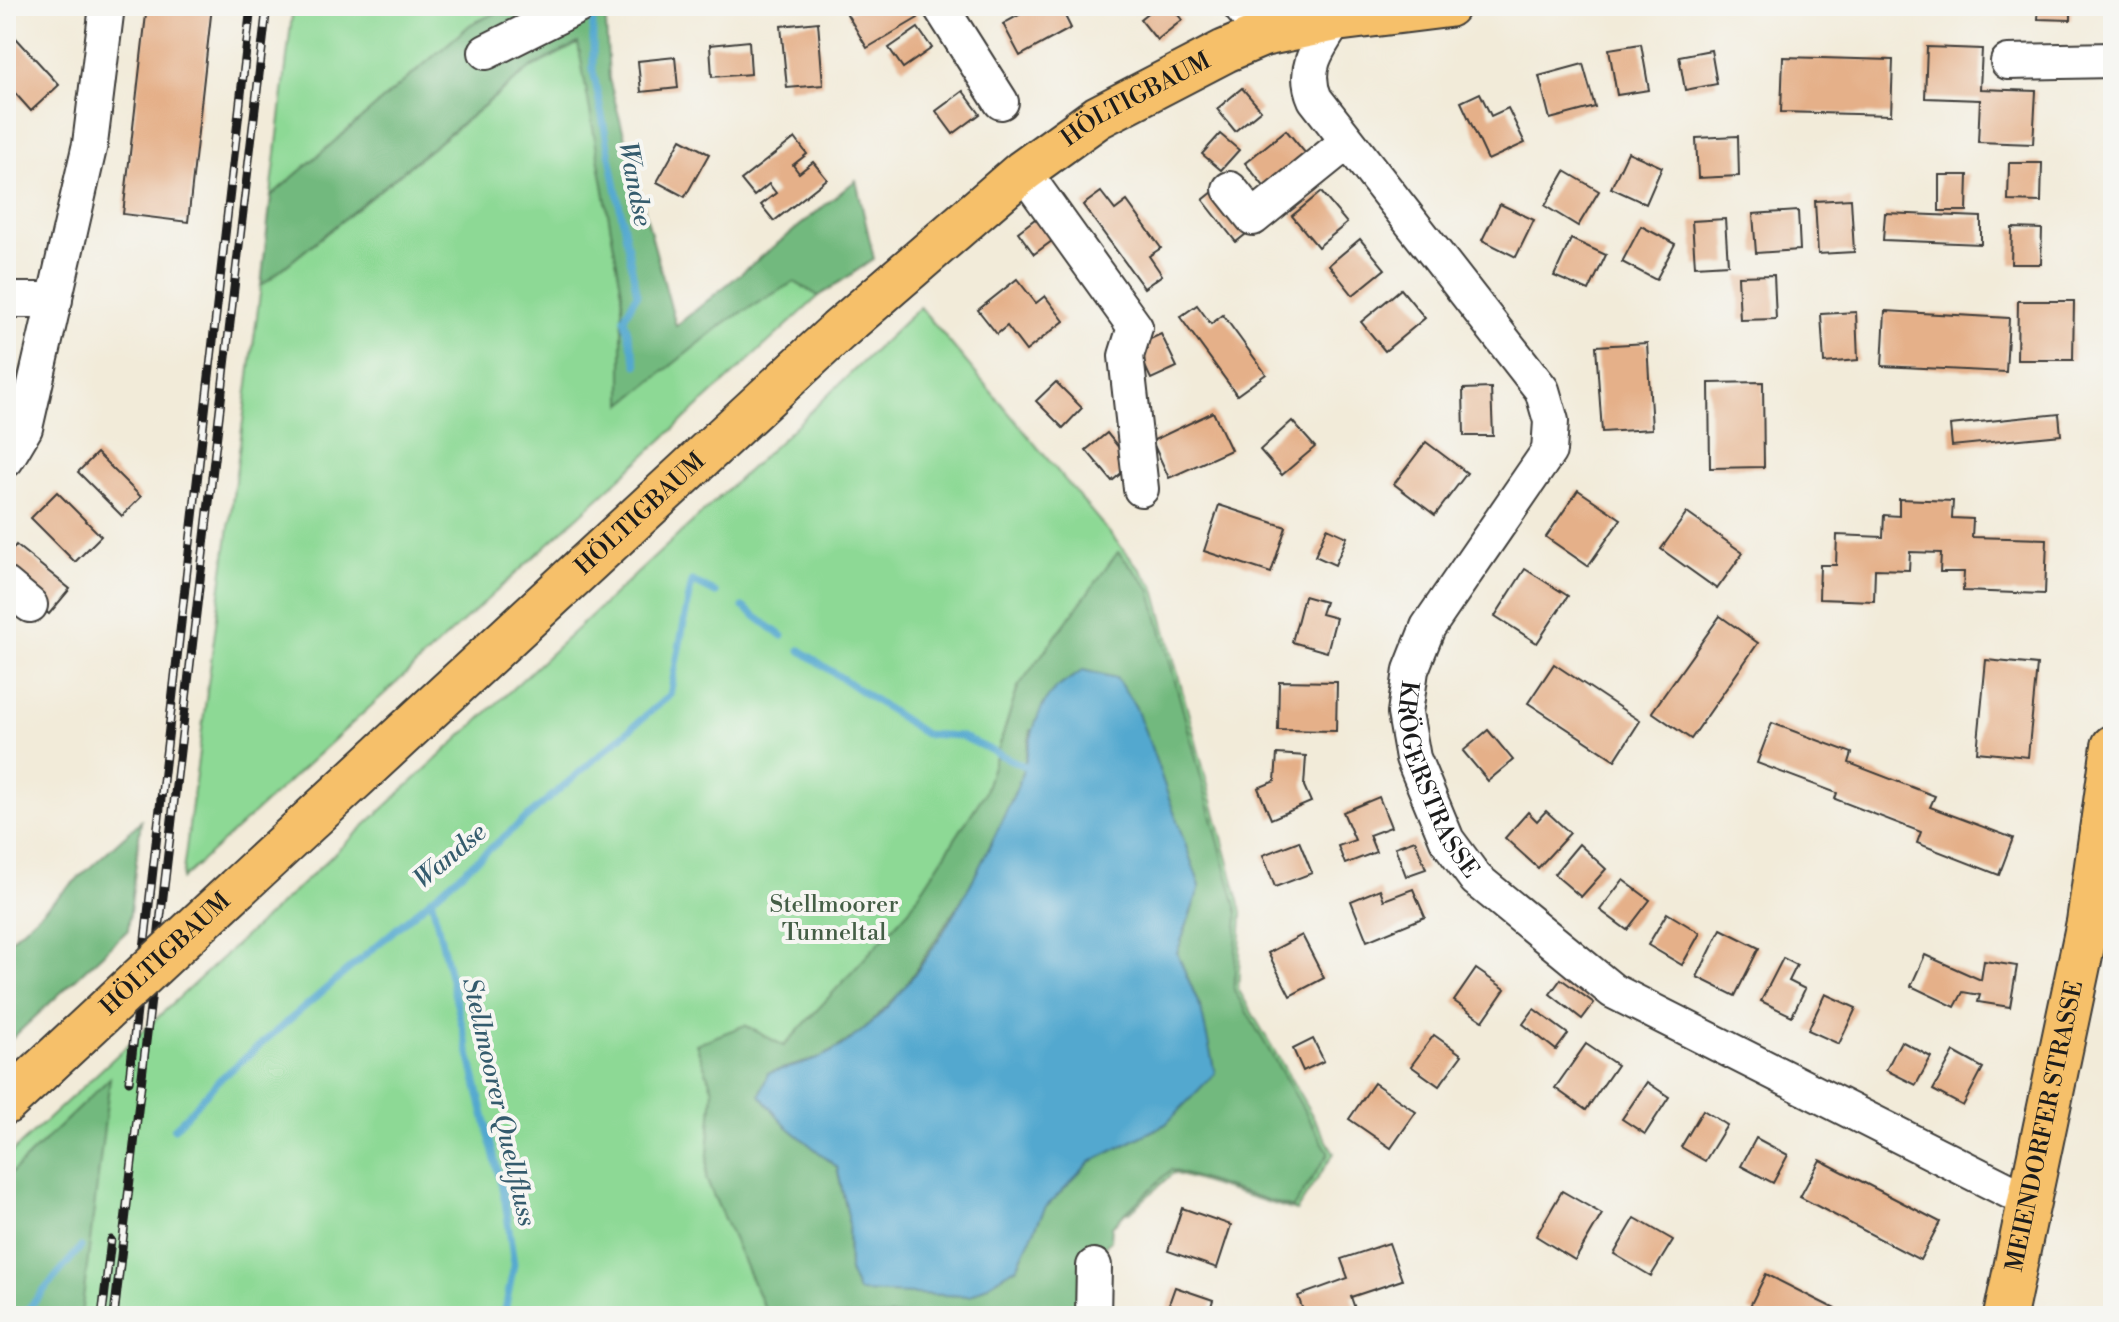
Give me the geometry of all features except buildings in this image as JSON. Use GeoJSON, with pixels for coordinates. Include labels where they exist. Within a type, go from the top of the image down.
{"type":"FeatureCollection","features":[{"type":"Feature","properties":{"kind":"main road","name":"HÖLTIGBAUM"},"geometry":{"type":"LineString","coordinates":[[6,1103],[838,331],[1023,171],[1098,117],[1225,51],[1251,21],[1336,20],[1448,6]]}},
{"type":"Feature","properties":{"kind":"main road","name":"MEIENDORFER STRASSE"},"geometry":{"type":"LineString","coordinates":[[2005,1316],[2093,897],[2113,746]]}},
{"type":"Feature","properties":{"kind":"street"},"geometry":{"type":"LineString","coordinates":[[6,460],[25,428],[90,144],[107,6]]}},
{"type":"Feature","properties":{"kind":"street"},"geometry":{"type":"LineString","coordinates":[[940,6],[1001,102]]}},
{"type":"Feature","properties":{"kind":"street"},"geometry":{"type":"LineString","coordinates":[[486,52],[574,8]]}},
{"type":"Feature","properties":{"kind":"street","name":"KRÖGERSTRASSE"},"geometry":{"type":"LineString","coordinates":[[1336,20],[1316,51],[1308,79],[1315,99],[1542,390],[1551,421],[1549,451],[1428,627],[1411,670],[1405,713],[1413,758],[1447,840],[1476,879],[1613,991],[2029,1201]]}},
{"type":"Feature","properties":{"kind":"street"},"geometry":{"type":"LineString","coordinates":[[2008,62],[2113,60]]}},
{"type":"Feature","properties":{"kind":"street"},"geometry":{"type":"LineString","coordinates":[[1230,189],[1253,218],[1347,142]]}},
{"type":"Feature","properties":{"kind":"street"},"geometry":{"type":"LineString","coordinates":[[1023,171],[1135,327],[1126,356],[1141,489]]}},
{"type":"Feature","properties":{"kind":"street"},"geometry":{"type":"LineString","coordinates":[[6,300],[55,300]]}},
{"type":"Feature","properties":{"kind":"street"},"geometry":{"type":"LineString","coordinates":[[1093,1316],[1094,1266]]}},
{"type":"Feature","properties":{"kind":"green space"},"geometry":{"type":"Polygon","coordinates":[[[293,6],[512,6],[471,24],[271,196],[293,6]]]}},
{"type":"Feature","properties":{"kind":"green space"},"geometry":{"type":"Polygon","coordinates":[[[512,6],[605,6],[609,79],[676,326],[856,180],[874,259],[819,296],[794,282],[727,321],[622,405],[622,292],[578,43],[530,68],[261,286],[271,196],[471,24],[512,6]]]}},
{"type":"Feature","properties":{"kind":"green space"},"geometry":{"type":"Polygon","coordinates":[[[579,43],[622,292],[622,404],[727,321],[794,281],[819,296],[182,879],[261,286],[531,68],[579,43]]]}},
{"type":"Feature","properties":{"kind":"green space","name":"Stellmoorer Tunneltal"},"geometry":{"type":"Polygon","coordinates":[[[920,307],[1154,586],[1242,912],[1238,989],[1334,1153],[1296,1211],[1173,1173],[1130,1212],[1066,1232],[1085,1316],[6,1316],[6,1158],[783,438],[920,307]]]}},
{"type":"Feature","properties":{"kind":"green space"},"geometry":{"type":"Polygon","coordinates":[[[1118,552],[1150,588],[1238,913],[1234,990],[1329,1153],[1293,1208],[1171,1170],[1112,1226],[1111,1241],[1088,1259],[1084,1316],[768,1316],[706,1179],[713,1090],[696,1044],[745,1025],[784,1046],[909,910],[984,794],[1018,687],[1118,552]],[[1135,706],[1031,730],[1022,776],[979,873],[902,991],[859,1034],[820,1058],[768,1073],[837,1167],[848,1216],[849,1271],[858,1291],[970,1296],[1017,1267],[1045,1208],[1090,1162],[1166,1124],[1201,1009],[1177,953],[1200,886],[1135,706]]]}},
{"type":"Feature","properties":{"kind":"green space"},"geometry":{"type":"Polygon","coordinates":[[[141,821],[128,930],[6,1044],[6,944],[141,821]]]}},
{"type":"Feature","properties":{"kind":"green space"},"geometry":{"type":"Polygon","coordinates":[[[110,1078],[81,1316],[6,1316],[6,1178],[110,1078]]]}},
{"type":"Feature","properties":{"kind":"water"},"geometry":{"type":"Polygon","coordinates":[[[1083,670],[1116,678],[1135,706],[1200,886],[1177,953],[1201,1009],[1215,1073],[1166,1124],[1090,1162],[1045,1208],[1017,1267],[970,1296],[858,1292],[849,1271],[848,1216],[837,1167],[785,1125],[760,1095],[768,1073],[815,1060],[854,1037],[884,1011],[912,978],[960,903],[999,827],[1020,780],[1042,707],[1056,688],[1083,670]]]}},
{"type":"Feature","properties":{"kind":"waterway","name":"Wandse"},"geometry":{"type":"LineString","coordinates":[[593,6],[593,70],[637,294],[624,318],[637,365]]}},
{"type":"Feature","properties":{"kind":"waterway","name":"Wandse"},"geometry":{"type":"LineString","coordinates":[[174,1129],[219,1080],[670,695],[692,581],[716,593]]}},
{"type":"Feature","properties":{"kind":"waterway"},"geometry":{"type":"LineString","coordinates":[[743,607],[782,636]]}},
{"type":"Feature","properties":{"kind":"waterway"},"geometry":{"type":"LineString","coordinates":[[800,650],[925,734],[961,736],[1024,766]]}},
{"type":"Feature","properties":{"kind":"waterway","name":"Stellmoorer Quellfluss"},"geometry":{"type":"LineString","coordinates":[[431,898],[505,1201],[514,1264],[504,1316]]}},
{"type":"Feature","properties":{"kind":"waterway","name":"Wandse"},"geometry":{"type":"LineString","coordinates":[[22,1316],[81,1247]]}},
{"type":"Feature","properties":{"kind":"railway"},"geometry":{"type":"LineString","coordinates":[[129,1081],[251,6]]}},
{"type":"Feature","properties":{"kind":"railway"},"geometry":{"type":"LineString","coordinates":[[114,1316],[267,6]]}},
{"type":"Feature","properties":{"kind":"railway"},"geometry":{"type":"LineString","coordinates":[[102,1316],[111,1240]]}}]}
